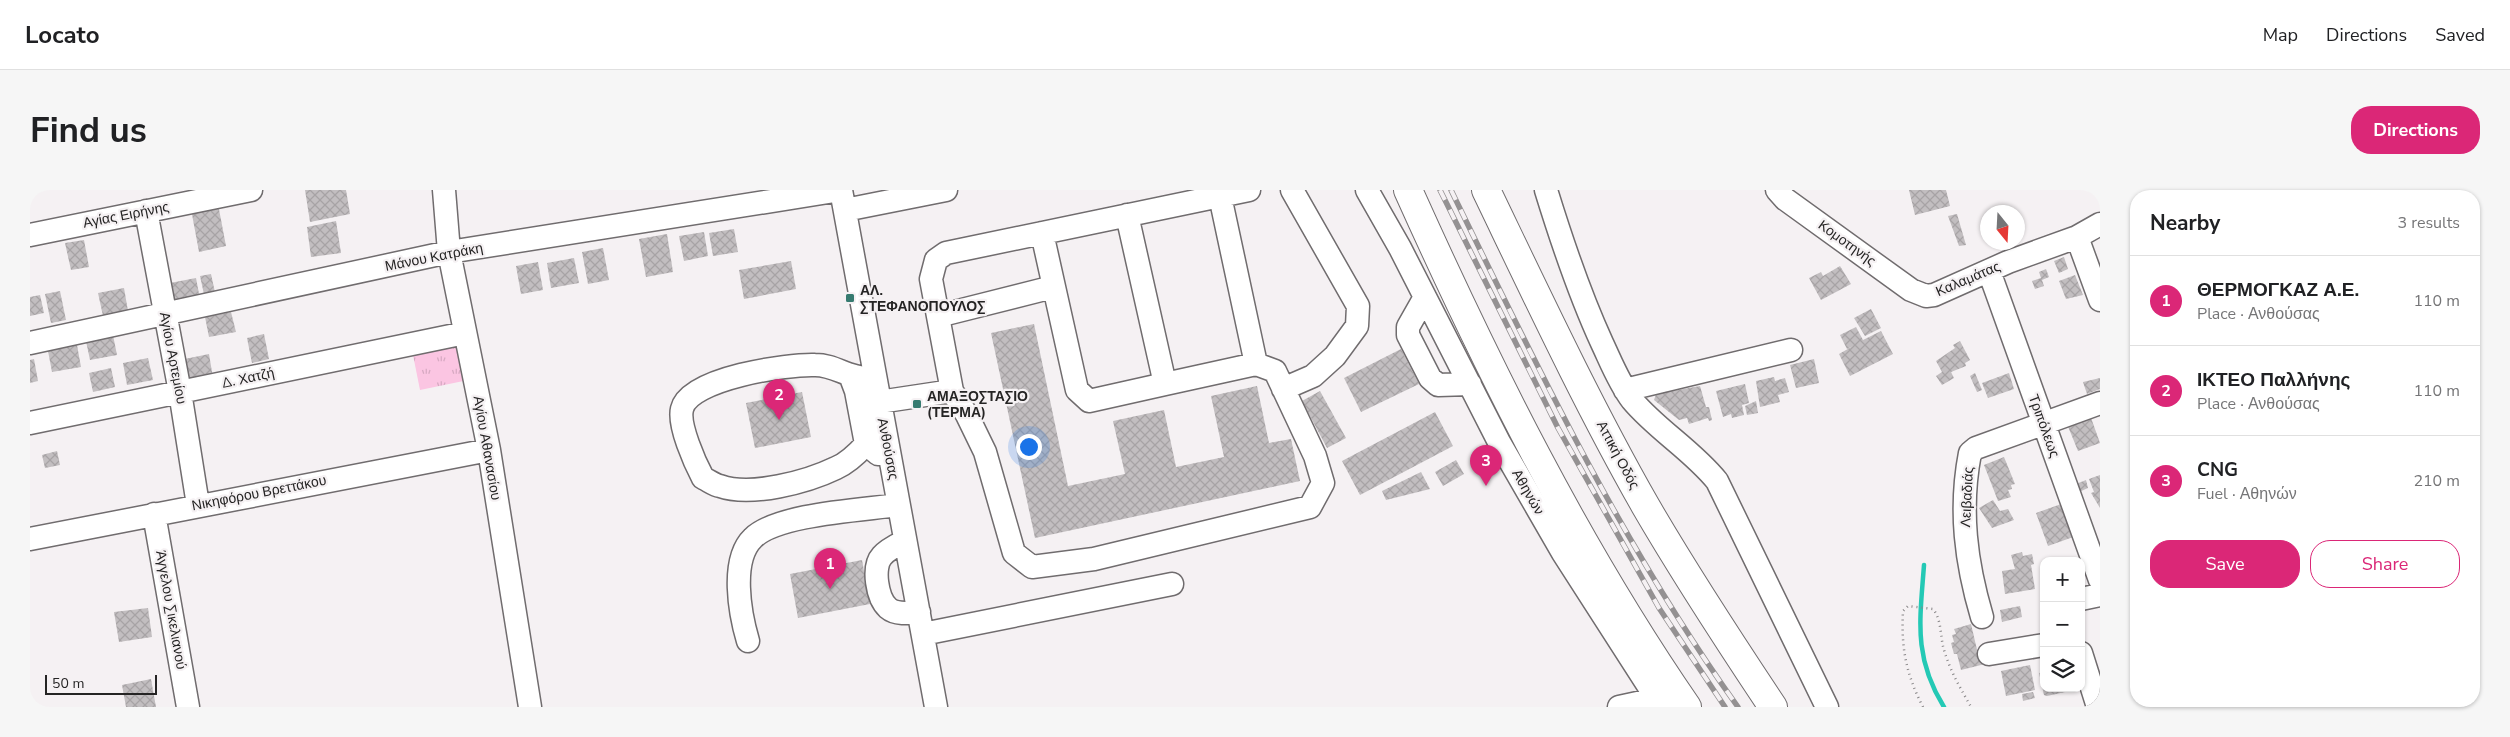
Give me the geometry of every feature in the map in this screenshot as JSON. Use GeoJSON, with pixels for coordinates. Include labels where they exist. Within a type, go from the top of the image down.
{"type":"FeatureCollection","features":[{"type":"Feature","properties":{"kind":"highway"},"geometry":{"type":"LineString","coordinates":[[1408,190],[1499,380],[1566,509],[1647,648],[1687,707]]}},
{"type":"Feature","properties":{"kind":"highway","name":"Αττική Οδός"},"geometry":{"type":"LineString","coordinates":[[1486,190],[1557,339],[1645,505],[1699,595],[1773,707]]}},
{"type":"Feature","properties":{"kind":"street","name":"Αγίας Ειρήνης"},"geometry":{"type":"LineString","coordinates":[[30,235],[251,190]]}},
{"type":"Feature","properties":{"kind":"street","name":"Αγίου Αθανασίου"},"geometry":{"type":"LineString","coordinates":[[444,190],[449,252],[489,450],[530,707]]}},
{"type":"Feature","properties":{"kind":"street","name":"Μάνου Κατράκη"},"geometry":{"type":"LineString","coordinates":[[30,343],[449,252],[843,197],[946,190]]}},
{"type":"Feature","properties":{"kind":"street"},"geometry":{"type":"LineString","coordinates":[[1042,233],[1077,390],[1089,401],[1256,364],[1275,371],[1315,456],[1324,482],[1310,507],[1094,559],[1032,567],[1014,553],[985,452],[967,415],[952,391],[931,279],[936,260],[946,253],[1042,233],[1127,216],[1249,190]]}},
{"type":"Feature","properties":{"kind":"street"},"geometry":{"type":"LineString","coordinates":[[1284,389],[1313,376],[1335,356],[1356,326],[1358,306],[1292,190]]}},
{"type":"Feature","properties":{"kind":"street","name":"Αθηνών"},"geometry":{"type":"LineString","coordinates":[[1367,190],[1426,297],[1499,442],[1563,553],[1659,703]]}},
{"type":"Feature","properties":{"kind":"street"},"geometry":{"type":"LineString","coordinates":[[1546,190],[1566,257],[1586,308],[1625,390],[1647,417],[1701,462],[1717,481],[1827,707]]}},
{"type":"Feature","properties":{"kind":"street","name":"Κομοτηνής"},"geometry":{"type":"LineString","coordinates":[[1777,190],[1785,199],[1919,294]]}},
{"type":"Feature","properties":{"kind":"street"},"geometry":{"type":"LineString","coordinates":[[1220,196],[1256,364]]}},
{"type":"Feature","properties":{"kind":"street","name":"Ανθούσας"},"geometry":{"type":"LineString","coordinates":[[843,197],[936,707]]}},
{"type":"Feature","properties":{"kind":"street","name":"Αγίου Αρτεμίου"},"geometry":{"type":"LineString","coordinates":[[146,211],[180,392],[198,505]]}},
{"type":"Feature","properties":{"kind":"street"},"geometry":{"type":"LineString","coordinates":[[1127,216],[1165,384]]}},
{"type":"Feature","properties":{"kind":"street","name":"Καλαμάτας"},"geometry":{"type":"LineString","coordinates":[[1919,294],[1934,295],[2034,252],[2077,237],[2100,224]]}},
{"type":"Feature","properties":{"kind":"street"},"geometry":{"type":"LineString","coordinates":[[2077,237],[2100,300]]}},
{"type":"Feature","properties":{"kind":"street","name":"Τριπόλεως"},"geometry":{"type":"LineString","coordinates":[[1989,272],[2042,424],[2100,580]]}},
{"type":"Feature","properties":{"kind":"street"},"geometry":{"type":"LineString","coordinates":[[938,316],[1054,287]]}},
{"type":"Feature","properties":{"kind":"street"},"geometry":{"type":"LineString","coordinates":[[1426,297],[1408,327],[1408,335],[1430,378],[1438,385],[1470,384]]}},
{"type":"Feature","properties":{"kind":"street","name":"Δ. Χατζή"},"geometry":{"type":"LineString","coordinates":[[30,423],[466,333]]}},
{"type":"Feature","properties":{"kind":"street"},"geometry":{"type":"LineString","coordinates":[[1625,390],[1791,350]]}},
{"type":"Feature","properties":{"kind":"street"},"geometry":{"type":"LineString","coordinates":[[866,444],[853,458],[836,469],[794,482],[755,490],[720,487],[703,478],[684,432],[682,409],[691,394],[717,382],[761,370],[814,365],[831,366],[850,375],[875,380]]}},
{"type":"Feature","properties":{"kind":"street"},"geometry":{"type":"LineString","coordinates":[[850,375],[856,391],[866,444],[890,463]]}},
{"type":"Feature","properties":{"kind":"street"},"geometry":{"type":"LineString","coordinates":[[879,402],[952,391]]}},
{"type":"Feature","properties":{"kind":"street","name":"Λειβαδιάς"},"geometry":{"type":"LineString","coordinates":[[1982,617],[1971,578],[1965,540],[1966,473],[1970,453],[1976,448],[2100,403]]}},
{"type":"Feature","properties":{"kind":"street","name":"Νικηφόρου Βρεττάκου"},"geometry":{"type":"LineString","coordinates":[[30,539],[489,450]]}},
{"type":"Feature","properties":{"kind":"street"},"geometry":{"type":"LineString","coordinates":[[748,641],[741,618],[739,594],[742,555],[752,539],[765,529],[782,523],[898,505]]}},
{"type":"Feature","properties":{"kind":"street","name":"Άγγελου Σικελιανού"},"geometry":{"type":"LineString","coordinates":[[154,514],[188,707]]}},
{"type":"Feature","properties":{"kind":"street"},"geometry":{"type":"LineString","coordinates":[[905,541],[889,549],[880,558],[876,572],[882,598],[889,609],[900,613],[919,612]]}},
{"type":"Feature","properties":{"kind":"street"},"geometry":{"type":"LineString","coordinates":[[923,634],[1172,584]]}},
{"type":"Feature","properties":{"kind":"street"},"geometry":{"type":"LineString","coordinates":[[2085,598],[2100,595]]}},
{"type":"Feature","properties":{"kind":"street"},"geometry":{"type":"LineString","coordinates":[[1989,654],[2040,646]]}},
{"type":"Feature","properties":{"kind":"street"},"geometry":{"type":"LineString","coordinates":[[2085,666],[2098,707]]}},
{"type":"Feature","properties":{"kind":"street"},"geometry":{"type":"LineString","coordinates":[[1618,707],[1659,703]]}},
{"type":"Feature","properties":{"kind":"path"},"geometry":{"type":"LineString","coordinates":[[1923,707],[1908,672],[1901,640],[1903,611],[1908,606],[1933,609],[1938,615],[1943,649],[1950,667],[1971,707]]}},
{"type":"Feature","properties":{"kind":"green space"},"geometry":{"type":"Polygon","coordinates":[[[471,336],[478,378],[420,390],[412,350],[471,336]]]}},
{"type":"Feature","properties":{"kind":"building"},"geometry":{"type":"Polygon","coordinates":[[[305,190],[346,190],[350,214],[310,222],[305,190]]]}},
{"type":"Feature","properties":{"kind":"building"},"geometry":{"type":"Polygon","coordinates":[[[1909,190],[1946,190],[1950,206],[1915,215],[1909,190]]]}},
{"type":"Feature","properties":{"kind":"building"},"geometry":{"type":"Polygon","coordinates":[[[218,204],[226,246],[199,252],[191,209],[218,204]]]}},
{"type":"Feature","properties":{"kind":"building"},"geometry":{"type":"Polygon","coordinates":[[[1957,214],[1966,245],[1959,246],[1948,216],[1957,214]]]}},
{"type":"Feature","properties":{"kind":"building"},"geometry":{"type":"Polygon","coordinates":[[[336,221],[341,253],[311,257],[307,227],[336,221]]]}},
{"type":"Feature","properties":{"kind":"building"},"geometry":{"type":"Polygon","coordinates":[[[734,229],[738,252],[713,256],[709,233],[734,229]]]}},
{"type":"Feature","properties":{"kind":"building"},"geometry":{"type":"Polygon","coordinates":[[[704,232],[708,256],[684,261],[679,236],[704,232]]]}},
{"type":"Feature","properties":{"kind":"building"},"geometry":{"type":"Polygon","coordinates":[[[667,234],[673,272],[646,277],[639,239],[667,234]]]}},
{"type":"Feature","properties":{"kind":"building"},"geometry":{"type":"Polygon","coordinates":[[[84,240],[89,267],[71,270],[65,243],[84,240]]]}},
{"type":"Feature","properties":{"kind":"building"},"geometry":{"type":"Polygon","coordinates":[[[603,248],[609,280],[588,284],[582,252],[603,248]]]}},
{"type":"Feature","properties":{"kind":"building"},"geometry":{"type":"Polygon","coordinates":[[[2064,257],[2068,269],[2059,273],[2054,261],[2064,257]]]}},
{"type":"Feature","properties":{"kind":"building"},"geometry":{"type":"Polygon","coordinates":[[[574,258],[579,283],[551,288],[547,263],[574,258]]]}},
{"type":"Feature","properties":{"kind":"building"},"geometry":{"type":"Polygon","coordinates":[[[791,261],[796,289],[744,299],[739,270],[791,261]]]}},
{"type":"Feature","properties":{"kind":"building"},"geometry":{"type":"Polygon","coordinates":[[[538,262],[543,290],[521,294],[516,266],[538,262]]]}},
{"type":"Feature","properties":{"kind":"building"},"geometry":{"type":"Polygon","coordinates":[[[1840,266],[1851,284],[1821,300],[1809,278],[1821,272],[1823,276],[1840,266]]]}},
{"type":"Feature","properties":{"kind":"building"},"geometry":{"type":"Polygon","coordinates":[[[2046,269],[2049,277],[2042,280],[2044,286],[2035,289],[2032,281],[2041,278],[2039,272],[2046,269]]]}},
{"type":"Feature","properties":{"kind":"building"},"geometry":{"type":"Polygon","coordinates":[[[211,274],[216,297],[205,299],[200,276],[211,274]]]}},
{"type":"Feature","properties":{"kind":"building"},"geometry":{"type":"Polygon","coordinates":[[[2075,275],[2083,295],[2066,299],[2059,281],[2075,275]]]}},
{"type":"Feature","properties":{"kind":"building"},"geometry":{"type":"Polygon","coordinates":[[[196,278],[200,299],[174,304],[170,283],[196,278]]]}},
{"type":"Feature","properties":{"kind":"building"},"geometry":{"type":"Polygon","coordinates":[[[124,288],[128,311],[103,316],[98,293],[124,288]]]}},
{"type":"Feature","properties":{"kind":"building"},"geometry":{"type":"Polygon","coordinates":[[[60,291],[66,320],[51,323],[45,294],[60,291]]]}},
{"type":"Feature","properties":{"kind":"building"},"geometry":{"type":"Polygon","coordinates":[[[40,295],[44,313],[30,316],[30,297],[40,295]]]}},
{"type":"Feature","properties":{"kind":"building"},"geometry":{"type":"Polygon","coordinates":[[[1871,309],[1881,328],[1865,336],[1854,318],[1871,309]]]}},
{"type":"Feature","properties":{"kind":"building"},"geometry":{"type":"Polygon","coordinates":[[[231,312],[236,332],[209,337],[205,317],[231,312]]]}},
{"type":"Feature","properties":{"kind":"building"},"geometry":{"type":"Polygon","coordinates":[[[1034,324],[1068,486],[1125,474],[1113,421],[1164,410],[1176,467],[1224,457],[1211,396],[1257,386],[1269,443],[1291,439],[1300,481],[1035,538],[991,333],[1034,324]]]}},
{"type":"Feature","properties":{"kind":"building"},"geometry":{"type":"Polygon","coordinates":[[[1856,327],[1863,340],[1881,331],[1893,354],[1850,376],[1839,354],[1853,346],[1847,349],[1840,335],[1856,327]]]}},
{"type":"Feature","properties":{"kind":"building"},"geometry":{"type":"Polygon","coordinates":[[[264,334],[269,359],[252,363],[247,338],[264,334]]]}},
{"type":"Feature","properties":{"kind":"building"},"geometry":{"type":"Polygon","coordinates":[[[113,335],[117,355],[90,360],[86,341],[113,335]]]}},
{"type":"Feature","properties":{"kind":"building"},"geometry":{"type":"Polygon","coordinates":[[[1960,341],[1970,360],[1965,363],[1966,366],[1951,372],[1954,378],[1942,385],[1936,376],[1942,372],[1936,361],[1955,348],[1953,345],[1960,341]]]}},
{"type":"Feature","properties":{"kind":"building"},"geometry":{"type":"Polygon","coordinates":[[[77,345],[81,367],[52,372],[48,351],[77,345]]]}},
{"type":"Feature","properties":{"kind":"building"},"geometry":{"type":"Polygon","coordinates":[[[1401,349],[1419,384],[1361,412],[1344,378],[1401,349]]]}},
{"type":"Feature","properties":{"kind":"building"},"geometry":{"type":"Polygon","coordinates":[[[209,354],[213,378],[185,384],[180,360],[209,354]]]}},
{"type":"Feature","properties":{"kind":"building"},"geometry":{"type":"Polygon","coordinates":[[[148,358],[153,380],[127,385],[123,363],[148,358]]]}},
{"type":"Feature","properties":{"kind":"building"},"geometry":{"type":"Polygon","coordinates":[[[34,359],[38,381],[30,383],[30,360],[34,359]]]}},
{"type":"Feature","properties":{"kind":"building"},"geometry":{"type":"Polygon","coordinates":[[[1814,359],[1819,383],[1796,388],[1790,365],[1814,359]]]}},
{"type":"Feature","properties":{"kind":"building"},"geometry":{"type":"Polygon","coordinates":[[[111,368],[115,387],[93,392],[89,373],[111,368]]]}},
{"type":"Feature","properties":{"kind":"building"},"geometry":{"type":"Polygon","coordinates":[[[1975,373],[1982,390],[1977,392],[1970,376],[1975,373]]]}},
{"type":"Feature","properties":{"kind":"building"},"geometry":{"type":"Polygon","coordinates":[[[2009,373],[2014,389],[1988,398],[1982,383],[2009,373]]]}},
{"type":"Feature","properties":{"kind":"building"},"geometry":{"type":"Polygon","coordinates":[[[1774,377],[1775,381],[1785,378],[1789,392],[1778,395],[1780,402],[1760,407],[1756,381],[1774,377]]]}},
{"type":"Feature","properties":{"kind":"building"},"geometry":{"type":"Polygon","coordinates":[[[2100,378],[2100,389],[2087,394],[2083,382],[2100,378]]]}},
{"type":"Feature","properties":{"kind":"building"},"geometry":{"type":"Polygon","coordinates":[[[1745,384],[1749,403],[1742,405],[1744,415],[1732,418],[1731,414],[1723,417],[1716,391],[1745,384]]]}},
{"type":"Feature","properties":{"kind":"building"},"geometry":{"type":"Polygon","coordinates":[[[1700,386],[1706,407],[1709,407],[1712,420],[1709,421],[1708,418],[1689,424],[1687,418],[1679,420],[1654,400],[1656,394],[1700,386]]]}},
{"type":"Feature","properties":{"kind":"building"},"geometry":{"type":"Polygon","coordinates":[[[1320,391],[1346,438],[1327,448],[1302,401],[1320,391]]]}},
{"type":"Feature","properties":{"kind":"building"},"geometry":{"type":"Polygon","coordinates":[[[802,392],[811,437],[755,448],[746,403],[802,392]]]}},
{"type":"Feature","properties":{"kind":"building"},"geometry":{"type":"Polygon","coordinates":[[[1756,401],[1758,413],[1747,415],[1745,406],[1756,401]]]}},
{"type":"Feature","properties":{"kind":"building"},"geometry":{"type":"Polygon","coordinates":[[[1435,412],[1453,446],[1360,495],[1342,461],[1435,412]]]}},
{"type":"Feature","properties":{"kind":"building"},"geometry":{"type":"Polygon","coordinates":[[[2090,415],[2100,443],[2078,451],[2067,424],[2090,415]]]}},
{"type":"Feature","properties":{"kind":"building"},"geometry":{"type":"Polygon","coordinates":[[[57,451],[60,465],[45,468],[42,455],[57,451]]]}},
{"type":"Feature","properties":{"kind":"building"},"geometry":{"type":"Polygon","coordinates":[[[2004,457],[2015,484],[2011,485],[2012,489],[2008,490],[2011,497],[1998,501],[1984,465],[2004,457]]]}},
{"type":"Feature","properties":{"kind":"building"},"geometry":{"type":"Polygon","coordinates":[[[1456,460],[1464,474],[1443,486],[1435,472],[1456,460]]]}},
{"type":"Feature","properties":{"kind":"building"},"geometry":{"type":"Polygon","coordinates":[[[1421,472],[1430,489],[1386,500],[1382,491],[1421,472]]]}},
{"type":"Feature","properties":{"kind":"building"},"geometry":{"type":"Polygon","coordinates":[[[2100,475],[2100,508],[2091,493],[2094,492],[2089,479],[2100,475]]]}},
{"type":"Feature","properties":{"kind":"building"},"geometry":{"type":"Polygon","coordinates":[[[2086,480],[2088,488],[2079,492],[2076,484],[2086,480]]]}},
{"type":"Feature","properties":{"kind":"building"},"geometry":{"type":"Polygon","coordinates":[[[1993,500],[2000,511],[2008,509],[2014,520],[1992,528],[1979,508],[1993,500]]]}},
{"type":"Feature","properties":{"kind":"building"},"geometry":{"type":"Polygon","coordinates":[[[2064,503],[2076,536],[2048,546],[2036,513],[2064,503]]]}},
{"type":"Feature","properties":{"kind":"building"},"geometry":{"type":"Polygon","coordinates":[[[2022,552],[2023,556],[2032,554],[2034,564],[2031,565],[2035,589],[2005,594],[2002,571],[2015,569],[2011,555],[2022,552]]]}},
{"type":"Feature","properties":{"kind":"building"},"geometry":{"type":"Polygon","coordinates":[[[862,560],[870,604],[798,618],[790,574],[862,560]]]}},
{"type":"Feature","properties":{"kind":"building"},"geometry":{"type":"Polygon","coordinates":[[[2020,606],[2022,617],[2002,622],[2000,610],[2020,606]]]}},
{"type":"Feature","properties":{"kind":"building"},"geometry":{"type":"Polygon","coordinates":[[[148,608],[152,637],[119,642],[114,612],[148,608]]]}},
{"type":"Feature","properties":{"kind":"building"},"geometry":{"type":"Polygon","coordinates":[[[1971,624],[1978,654],[1989,663],[1961,670],[1957,654],[1954,654],[1951,643],[1954,642],[1952,635],[1956,634],[1954,629],[1971,624]]]}},
{"type":"Feature","properties":{"kind":"building"},"geometry":{"type":"Polygon","coordinates":[[[2030,665],[2035,690],[2006,696],[2001,671],[2030,665]]]}},
{"type":"Feature","properties":{"kind":"building"},"geometry":{"type":"Polygon","coordinates":[[[151,679],[156,707],[126,707],[122,685],[151,679]]]}},
{"type":"Feature","properties":{"kind":"building"},"geometry":{"type":"Polygon","coordinates":[[[2033,692],[2035,698],[2023,701],[2022,694],[2033,692]]]}},
{"type":"Feature","properties":{"kind":"building"},"geometry":{"type":"Polygon","coordinates":[[[2043,692],[2065,692],[2047,696],[2044,695],[2043,692]]]}},
{"type":"Feature","properties":{"kind":"waterway"},"geometry":{"type":"LineString","coordinates":[[1924,565],[1920,621],[1923,655],[1934,689],[1944,707]]}},
{"type":"Feature","properties":{"kind":"railway"},"geometry":{"type":"LineString","coordinates":[[1440,190],[1558,428],[1659,608],[1725,707]]}},
{"type":"Feature","properties":{"kind":"railway"},"geometry":{"type":"LineString","coordinates":[[1451,190],[1549,389],[1619,520],[1696,646],[1738,707]]}},
{"type":"Feature","properties":{"kind":"place","name":"ΑΛ. ΣΤΕΦΑΝΟΠΟΥΛΟΣ"},"geometry":{"type":"Point","coordinates":[850,298]}},
{"type":"Feature","properties":{"kind":"place","name":"ΑΜΑΞΟΣΤΑΣΙΟ (ΤΕΡΜΑ)"},"geometry":{"type":"Point","coordinates":[917,404]}},
{"type":"Feature","properties":{"kind":"place","name":"ΙΚΤΕΟ Παλλήνης"},"geometry":{"type":"Point","coordinates":[779,420]}},
{"type":"Feature","properties":{"kind":"place","name":"CNG"},"geometry":{"type":"Point","coordinates":[1486,486]}},
{"type":"Feature","properties":{"kind":"place","name":"ΘΕΡΜΟΓΚΑΖ Α.Ε."},"geometry":{"type":"Point","coordinates":[830,589]}}]}
